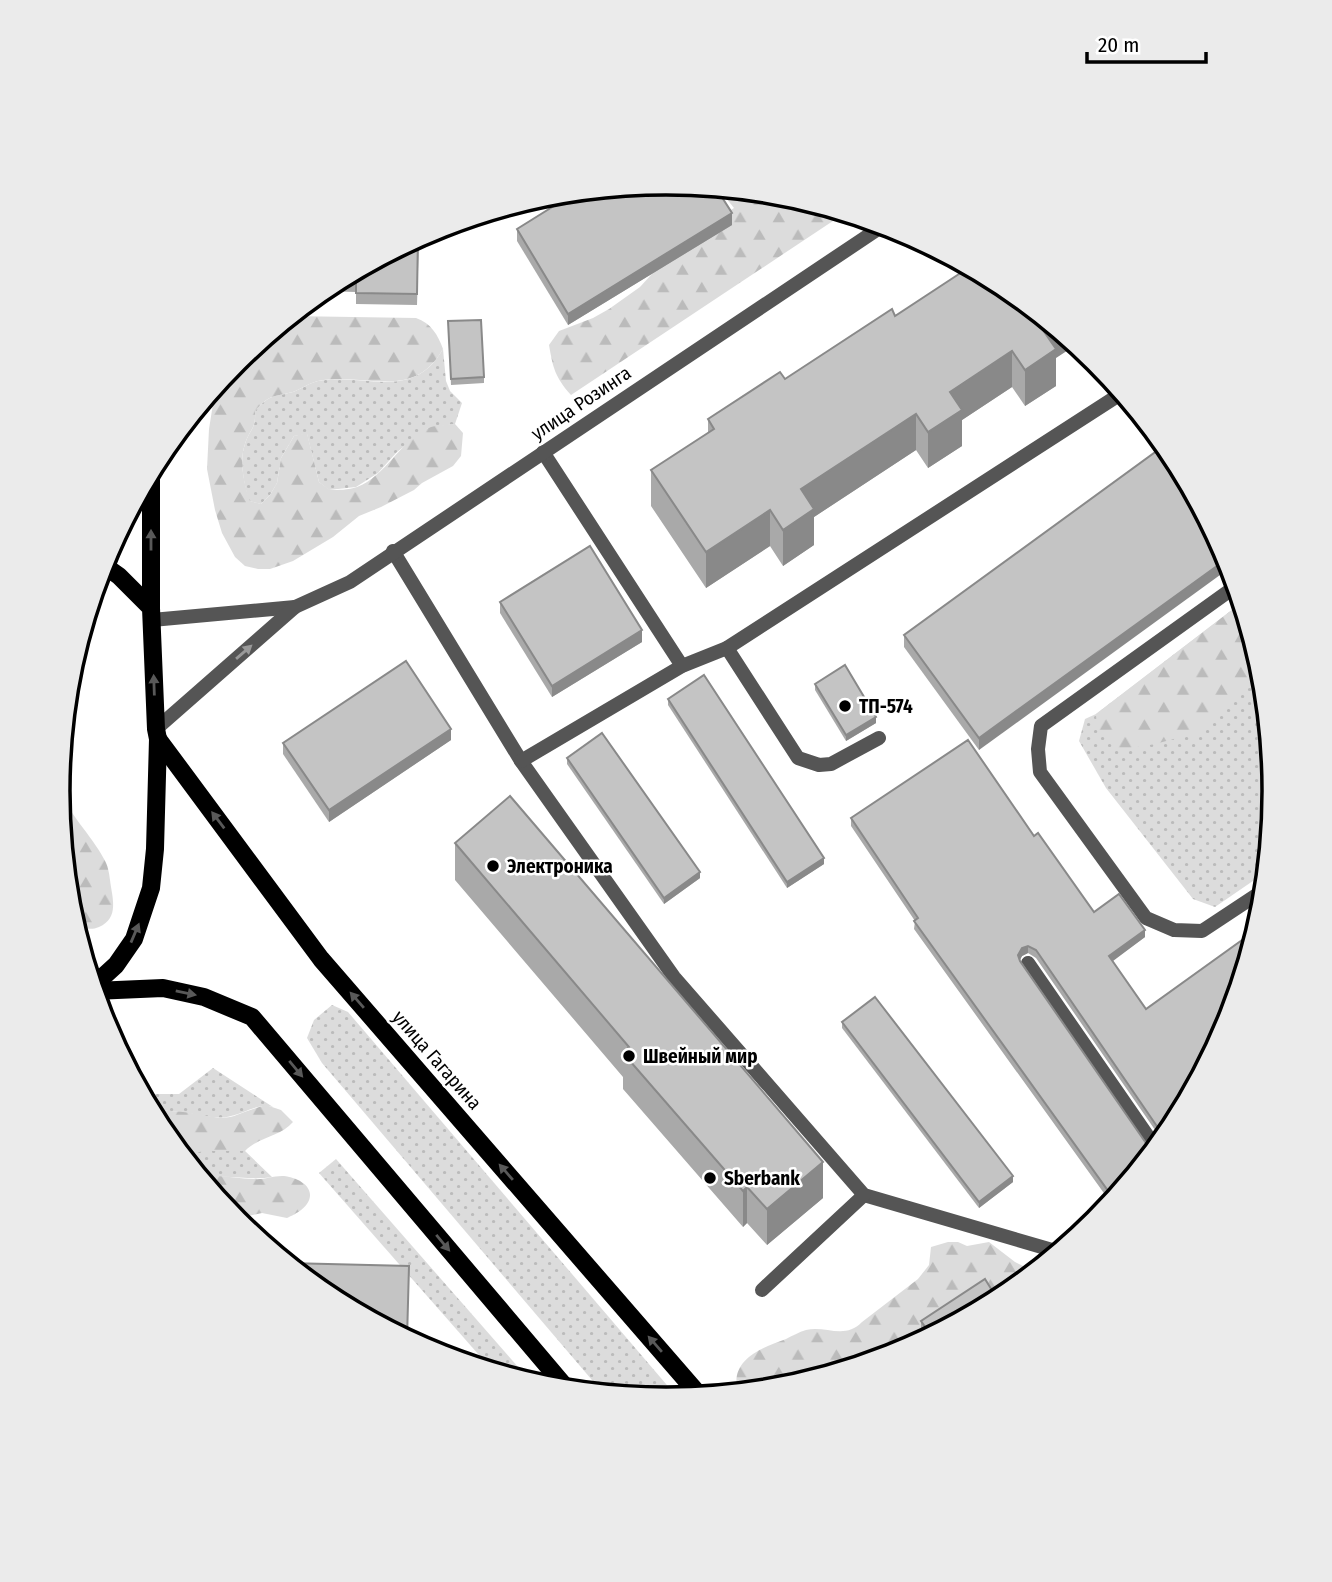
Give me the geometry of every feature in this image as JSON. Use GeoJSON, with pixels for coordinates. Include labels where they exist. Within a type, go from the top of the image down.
{"type":"FeatureCollection","features":[{"type":"Feature","properties":{"kind":"main road"},"geometry":{"type":"LineString","coordinates":[[101,980],[116,965],[134,939],[151,888],[155,849],[157,734],[151,614],[151,491]]}},
{"type":"Feature","properties":{"kind":"main road"},"geometry":{"type":"LineString","coordinates":[[112,571],[120,576],[151,614]]}},
{"type":"Feature","properties":{"kind":"main road","name":"улица Гагарина"},"geometry":{"type":"LineString","coordinates":[[157,734],[321,959],[692,1386]]}},
{"type":"Feature","properties":{"kind":"main road"},"geometry":{"type":"LineString","coordinates":[[104,988],[163,988],[204,997],[252,1017],[557,1377]]}},
{"type":"Feature","properties":{"kind":"street","name":"улица Розинга"},"geometry":{"type":"LineString","coordinates":[[295,607],[350,582],[873,232]]}},
{"type":"Feature","properties":{"kind":"street"},"geometry":{"type":"LineString","coordinates":[[521,761],[682,666],[727,648],[1114,398]]}},
{"type":"Feature","properties":{"kind":"street"},"geometry":{"type":"LineString","coordinates":[[543,452],[682,666]]}},
{"type":"Feature","properties":{"kind":"street"},"geometry":{"type":"LineString","coordinates":[[393,551],[521,761],[674,976],[864,1195],[1047,1249]]}},
{"type":"Feature","properties":{"kind":"street"},"geometry":{"type":"LineString","coordinates":[[1228,592],[1041,726],[1038,749],[1040,772],[1146,918],[1174,930],[1202,930],[1253,897]]}},
{"type":"Feature","properties":{"kind":"street"},"geometry":{"type":"LineString","coordinates":[[151,614],[295,607]]}},
{"type":"Feature","properties":{"kind":"street"},"geometry":{"type":"LineString","coordinates":[[157,734],[295,607]]}},
{"type":"Feature","properties":{"kind":"street"},"geometry":{"type":"LineString","coordinates":[[727,648],[798,758],[819,765],[831,764],[879,738]]}},
{"type":"Feature","properties":{"kind":"street"},"geometry":{"type":"LineString","coordinates":[[1028,963],[1150,1139]]}},
{"type":"Feature","properties":{"kind":"street"},"geometry":{"type":"LineString","coordinates":[[762,1290],[864,1195]]}},
{"type":"Feature","properties":{"kind":"green space"},"geometry":{"type":"Polygon","coordinates":[[[726,198],[782,206],[835,220],[571,395],[556,372],[549,345],[559,331],[609,309],[640,287],[682,241],[734,208],[726,198]]]}},
{"type":"Feature","properties":{"kind":"green space"},"geometry":{"type":"Polygon","coordinates":[[[305,316],[416,318],[433,330],[443,349],[431,365],[417,375],[402,380],[318,381],[264,402],[255,411],[254,426],[242,458],[250,501],[261,504],[270,495],[277,483],[281,458],[294,436],[307,433],[319,482],[330,490],[343,490],[367,482],[418,434],[428,428],[455,424],[463,433],[461,456],[453,466],[414,490],[359,516],[333,537],[293,561],[270,569],[258,569],[245,566],[235,557],[222,533],[207,469],[213,404],[218,398],[273,343],[305,316]]]}},
{"type":"Feature","properties":{"kind":"green space"},"geometry":{"type":"Polygon","coordinates":[[[443,349],[446,381],[450,391],[462,403],[455,424],[428,428],[397,452],[378,473],[356,487],[329,490],[319,482],[307,434],[294,436],[281,458],[277,483],[270,495],[261,504],[249,501],[243,472],[243,451],[254,426],[255,411],[264,402],[318,381],[335,379],[386,382],[417,376],[431,366],[443,349]]]}},
{"type":"Feature","properties":{"kind":"green space"},"geometry":{"type":"Polygon","coordinates":[[[1233,609],[1251,675],[1261,752],[1261,830],[1255,879],[1215,907],[1193,899],[1106,788],[1079,741],[1085,719],[1096,714],[1233,609]]]}},
{"type":"Feature","properties":{"kind":"green space"},"geometry":{"type":"Polygon","coordinates":[[[1233,609],[1252,683],[1196,733],[1120,750],[1097,729],[1096,714],[1233,609]]]}},
{"type":"Feature","properties":{"kind":"green space"},"geometry":{"type":"Polygon","coordinates":[[[70,810],[105,862],[113,900],[112,913],[106,923],[96,928],[86,928],[75,869],[70,810]]]}},
{"type":"Feature","properties":{"kind":"green space"},"geometry":{"type":"Polygon","coordinates":[[[332,1005],[348,1012],[669,1387],[594,1383],[322,1063],[307,1038],[314,1020],[332,1005]]]}},
{"type":"Feature","properties":{"kind":"green space"},"geometry":{"type":"Polygon","coordinates":[[[213,1068],[273,1107],[262,1106],[231,1116],[215,1117],[163,1110],[153,1094],[179,1094],[213,1068]]]}},
{"type":"Feature","properties":{"kind":"green space"},"geometry":{"type":"Polygon","coordinates":[[[266,1105],[281,1110],[293,1122],[245,1151],[202,1151],[193,1154],[163,1110],[222,1118],[266,1105]]]}},
{"type":"Feature","properties":{"kind":"green space"},"geometry":{"type":"Polygon","coordinates":[[[245,1151],[272,1177],[213,1178],[192,1153],[245,1151]]]}},
{"type":"Feature","properties":{"kind":"green space"},"geometry":{"type":"Polygon","coordinates":[[[336,1159],[520,1369],[481,1357],[319,1173],[336,1159]]]}},
{"type":"Feature","properties":{"kind":"green space"},"geometry":{"type":"Polygon","coordinates":[[[286,1176],[300,1181],[307,1187],[310,1196],[302,1210],[287,1218],[262,1213],[249,1216],[212,1177],[257,1179],[286,1176]]]}},
{"type":"Feature","properties":{"kind":"green space"},"geometry":{"type":"Polygon","coordinates":[[[948,1242],[967,1246],[989,1242],[1025,1267],[964,1307],[894,1342],[820,1367],[736,1383],[738,1371],[757,1351],[806,1330],[842,1331],[855,1327],[918,1279],[929,1265],[931,1247],[948,1242]]]}},
{"type":"Feature","properties":{"kind":"building"},"geometry":{"type":"Polygon","coordinates":[[[627,196],[722,198],[732,213],[568,314],[517,229],[555,205],[627,196]]]}},
{"type":"Feature","properties":{"kind":"building"},"geometry":{"type":"Polygon","coordinates":[[[418,249],[417,294],[356,293],[356,282],[418,249]]]}},
{"type":"Feature","properties":{"kind":"building"},"geometry":{"type":"Polygon","coordinates":[[[960,273],[1029,318],[1043,330],[1056,349],[1025,370],[1012,351],[950,392],[962,410],[928,432],[916,414],[801,489],[814,509],[783,530],[770,510],[706,552],[651,470],[714,429],[708,419],[780,372],[785,379],[892,309],[895,316],[960,273]]]}},
{"type":"Feature","properties":{"kind":"building"},"geometry":{"type":"Polygon","coordinates":[[[481,320],[484,377],[451,379],[448,321],[481,320]]]}},
{"type":"Feature","properties":{"kind":"building"},"geometry":{"type":"Polygon","coordinates":[[[1156,452],[1201,527],[1218,565],[979,738],[904,635],[1156,452]]]}},
{"type":"Feature","properties":{"kind":"building"},"geometry":{"type":"Polygon","coordinates":[[[590,546],[642,630],[552,686],[500,602],[590,546]]]}},
{"type":"Feature","properties":{"kind":"building"},"geometry":{"type":"Polygon","coordinates":[[[406,661],[451,729],[329,810],[283,743],[406,661]]]}},
{"type":"Feature","properties":{"kind":"building","name":"ТП-574"},"geometry":{"type":"Polygon","coordinates":[[[845,665],[876,717],[846,735],[815,684],[845,665]]]}},
{"type":"Feature","properties":{"kind":"building"},"geometry":{"type":"Polygon","coordinates":[[[704,675],[824,858],[787,882],[668,699],[704,675]]]}},
{"type":"Feature","properties":{"kind":"building"},"geometry":{"type":"Polygon","coordinates":[[[602,733],[700,872],[664,898],[567,758],[602,733]]]}},
{"type":"Feature","properties":{"kind":"building"},"geometry":{"type":"Polygon","coordinates":[[[968,740],[1034,836],[1038,833],[1094,912],[1119,894],[1145,930],[1109,956],[1146,1009],[1243,939],[1217,1019],[1201,1055],[1158,1128],[1036,950],[1028,946],[1022,948],[1018,955],[1146,1144],[1108,1190],[914,921],[918,918],[851,818],[968,740]]]}},
{"type":"Feature","properties":{"kind":"building"},"geometry":{"type":"Polygon","coordinates":[[[510,796],[823,1162],[767,1209],[747,1187],[743,1191],[623,1053],[629,1047],[455,843],[510,796]]]}},
{"type":"Feature","properties":{"kind":"building"},"geometry":{"type":"Polygon","coordinates":[[[875,997],[1013,1176],[979,1202],[842,1022],[875,997]]]}},
{"type":"Feature","properties":{"kind":"building"},"geometry":{"type":"Polygon","coordinates":[[[302,1263],[409,1266],[407,1328],[335,1287],[302,1263]]]}},
{"type":"Feature","properties":{"kind":"building"},"geometry":{"type":"Polygon","coordinates":[[[985,1279],[992,1290],[926,1328],[921,1321],[985,1279]]]}},
{"type":"Feature","properties":{"kind":"place","name":"ТП-574"},"geometry":{"type":"Point","coordinates":[845,706]}},
{"type":"Feature","properties":{"kind":"place","name":"Электроника"},"geometry":{"type":"Point","coordinates":[493,866]}},
{"type":"Feature","properties":{"kind":"place","name":"Швейный мир"},"geometry":{"type":"Point","coordinates":[629,1056]}},
{"type":"Feature","properties":{"kind":"place","name":"Sberbank"},"geometry":{"type":"Point","coordinates":[710,1178]}}]}
